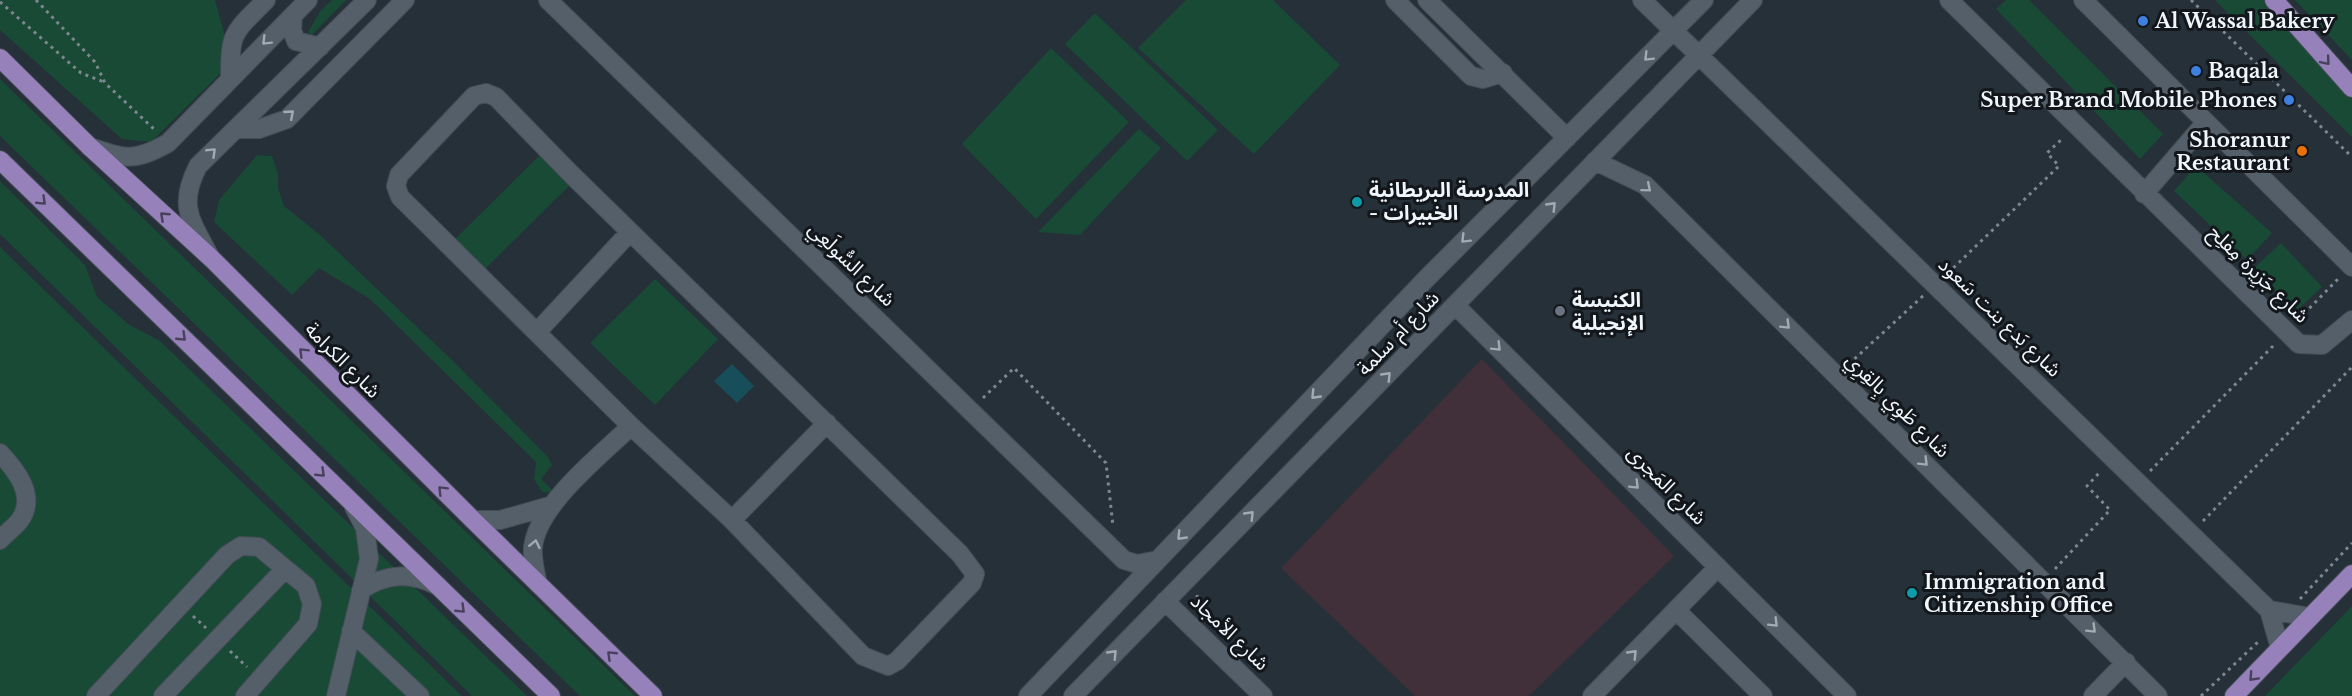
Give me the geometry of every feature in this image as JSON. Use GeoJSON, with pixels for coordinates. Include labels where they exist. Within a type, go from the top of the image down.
{"type":"FeatureCollection","features":[{"type":"Feature","properties":{"kind":"main road"},"geometry":{"type":"LineString","coordinates":[[2274,0],[2352,88]]}},
{"type":"Feature","properties":{"kind":"main road","name":"شارع الكرامة"},"geometry":{"type":"LineString","coordinates":[[0,58],[90,147],[212,259],[472,520],[653,696]]}},
{"type":"Feature","properties":{"kind":"main road"},"geometry":{"type":"LineString","coordinates":[[0,160],[551,696]]}},
{"type":"Feature","properties":{"kind":"main road"},"geometry":{"type":"LineString","coordinates":[[2234,696],[2352,574]]}},
{"type":"Feature","properties":{"kind":"street"},"geometry":{"type":"LineString","coordinates":[[230,77],[231,42],[236,31],[266,0]]}},
{"type":"Feature","properties":{"kind":"street"},"geometry":{"type":"LineString","coordinates":[[90,147],[120,157],[146,155],[168,143],[230,77],[308,0]]}},
{"type":"Feature","properties":{"kind":"street"},"geometry":{"type":"LineString","coordinates":[[212,259],[192,221],[187,205],[188,186],[198,166],[368,0]]}},
{"type":"Feature","properties":{"kind":"street"},"geometry":{"type":"LineString","coordinates":[[236,129],[259,129],[287,119],[405,0]]}},
{"type":"Feature","properties":{"kind":"street","name":"شارع السُّولَعِي"},"geometry":{"type":"LineString","coordinates":[[548,0],[1124,560]]}},
{"type":"Feature","properties":{"kind":"street"},"geometry":{"type":"LineString","coordinates":[[1395,0],[1471,76],[1483,79],[1503,73]]}},
{"type":"Feature","properties":{"kind":"street"},"geometry":{"type":"LineString","coordinates":[[1427,0],[1567,138]]}},
{"type":"Feature","properties":{"kind":"street","name":"شارع بَدع بنت سَعود"},"geometry":{"type":"LineString","coordinates":[[1642,0],[2270,610]]}},
{"type":"Feature","properties":{"kind":"street","name":"شارع أم سلمة"},"geometry":{"type":"LineString","coordinates":[[1028,696],[1425,279],[1704,0]]}},
{"type":"Feature","properties":{"kind":"street","name":"شارع أم سلمة"},"geometry":{"type":"LineString","coordinates":[[1072,696],[1753,0]]}},
{"type":"Feature","properties":{"kind":"street","name":"شارع جَزِيرة مِفلِح"},"geometry":{"type":"LineString","coordinates":[[1949,0],[2299,344],[2322,345],[2352,320]]}},
{"type":"Feature","properties":{"kind":"street"},"geometry":{"type":"LineString","coordinates":[[2082,0],[2351,266]]}},
{"type":"Feature","properties":{"kind":"street"},"geometry":{"type":"LineString","coordinates":[[293,15],[292,30],[296,41],[320,47]]}},
{"type":"Feature","properties":{"kind":"street"},"geometry":{"type":"LineString","coordinates":[[486,93],[496,97],[630,232],[960,554],[975,574],[972,583],[897,661],[888,666],[863,656],[732,520],[631,426],[537,332],[400,197],[396,186],[399,175],[474,96],[486,93]]}},
{"type":"Feature","properties":{"kind":"street"},"geometry":{"type":"LineString","coordinates":[[2144,194],[2206,122]]}},
{"type":"Feature","properties":{"kind":"street","name":"شارع طَوِي بِالقِرِي"},"geometry":{"type":"LineString","coordinates":[[1595,161],[1645,185],[2158,696]]}},
{"type":"Feature","properties":{"kind":"street"},"geometry":{"type":"LineString","coordinates":[[537,332],[630,232]]}},
{"type":"Feature","properties":{"kind":"street","name":"شارع المَجرى"},"geometry":{"type":"LineString","coordinates":[[1456,306],[1847,696]]}},
{"type":"Feature","properties":{"kind":"street"},"geometry":{"type":"LineString","coordinates":[[732,520],[827,423]]}},
{"type":"Feature","properties":{"kind":"street"},"geometry":{"type":"LineString","coordinates":[[538,584],[533,562],[534,544],[550,506],[631,426]]}},
{"type":"Feature","properties":{"kind":"street"},"geometry":{"type":"LineString","coordinates":[[0,453],[22,479],[26,506],[21,519],[0,540]]}},
{"type":"Feature","properties":{"kind":"street"},"geometry":{"type":"LineString","coordinates":[[336,696],[369,559],[365,528],[350,500]]}},
{"type":"Feature","properties":{"kind":"street"},"geometry":{"type":"LineString","coordinates":[[472,520],[500,520],[550,506]]}},
{"type":"Feature","properties":{"kind":"street"},"geometry":{"type":"LineString","coordinates":[[96,696],[231,551],[247,545],[259,547],[306,586],[310,595],[310,617],[244,696]]}},
{"type":"Feature","properties":{"kind":"street"},"geometry":{"type":"LineString","coordinates":[[1123,597],[1124,560],[1137,564],[1158,560]]}},
{"type":"Feature","properties":{"kind":"street"},"geometry":{"type":"LineString","coordinates":[[1592,696],[1718,567]]}},
{"type":"Feature","properties":{"kind":"street"},"geometry":{"type":"LineString","coordinates":[[163,696],[285,569]]}},
{"type":"Feature","properties":{"kind":"street"},"geometry":{"type":"LineString","coordinates":[[361,590],[386,577],[399,575],[426,580],[439,586]]}},
{"type":"Feature","properties":{"kind":"street","name":"شارع الأمجاد"},"geometry":{"type":"LineString","coordinates":[[1165,601],[1263,696]]}},
{"type":"Feature","properties":{"kind":"street"},"geometry":{"type":"LineString","coordinates":[[1676,610],[1763,696]]}},
{"type":"Feature","properties":{"kind":"street"},"geometry":{"type":"LineString","coordinates":[[2280,648],[2270,610],[2310,617]]}},
{"type":"Feature","properties":{"kind":"street"},"geometry":{"type":"LineString","coordinates":[[351,631],[420,696]]}},
{"type":"Feature","properties":{"kind":"street"},"geometry":{"type":"LineString","coordinates":[[2095,695],[2126,662]]}},
{"type":"Feature","properties":{"kind":"path"},"geometry":{"type":"LineString","coordinates":[[36,0],[95,62],[105,83],[168,143]]}},
{"type":"Feature","properties":{"kind":"path"},"geometry":{"type":"LineString","coordinates":[[2191,0],[2352,157]]}},
{"type":"Feature","properties":{"kind":"path"},"geometry":{"type":"LineString","coordinates":[[0,2],[81,73],[105,83]]}},
{"type":"Feature","properties":{"kind":"path"},"geometry":{"type":"LineString","coordinates":[[1836,375],[2060,166],[2047,153],[2075,126]]}},
{"type":"Feature","properties":{"kind":"path"},"geometry":{"type":"LineString","coordinates":[[2138,483],[2351,266]]}},
{"type":"Feature","properties":{"kind":"path"},"geometry":{"type":"LineString","coordinates":[[2191,534],[2352,367]]}},
{"type":"Feature","properties":{"kind":"path"},"geometry":{"type":"LineString","coordinates":[[2044,581],[2110,510],[2087,486],[2113,458]]}},
{"type":"Feature","properties":{"kind":"path"},"geometry":{"type":"LineString","coordinates":[[1204,619],[1197,598],[1205,561]]}},
{"type":"Feature","properties":{"kind":"shaded area"},"geometry":{"type":"Polygon","coordinates":[[[1482,359],[1674,556],[1529,696],[1415,696],[1281,568],[1482,359]]]}},
{"type":"Feature","properties":{"kind":"green space"},"geometry":{"type":"Polygon","coordinates":[[[0,0],[215,0],[232,62],[151,142],[122,139],[0,30],[0,0]]]}},
{"type":"Feature","properties":{"kind":"green space"},"geometry":{"type":"Polygon","coordinates":[[[332,0],[346,0],[311,36],[308,32],[321,10],[332,0]]]}},
{"type":"Feature","properties":{"kind":"green space"},"geometry":{"type":"Polygon","coordinates":[[[1186,0],[1273,0],[1340,65],[1254,154],[1138,48],[1186,0]]]}},
{"type":"Feature","properties":{"kind":"green space"},"geometry":{"type":"Polygon","coordinates":[[[2006,0],[2029,0],[2163,134],[2140,159],[1996,9],[2006,0]]]}},
{"type":"Feature","properties":{"kind":"green space"},"geometry":{"type":"Polygon","coordinates":[[[2215,0],[2263,0],[2352,96],[2352,137],[2215,0]]]}},
{"type":"Feature","properties":{"kind":"green space"},"geometry":{"type":"Polygon","coordinates":[[[2295,0],[2352,0],[2352,60],[2295,0]]]}},
{"type":"Feature","properties":{"kind":"green space"},"geometry":{"type":"Polygon","coordinates":[[[1095,13],[1218,130],[1187,161],[1065,44],[1095,13]]]}},
{"type":"Feature","properties":{"kind":"green space"},"geometry":{"type":"Polygon","coordinates":[[[1051,48],[1129,122],[1036,219],[962,144],[1051,48]]]}},
{"type":"Feature","properties":{"kind":"green space"},"geometry":{"type":"Polygon","coordinates":[[[0,79],[635,696],[580,696],[0,136],[0,79]]]}},
{"type":"Feature","properties":{"kind":"green space"},"geometry":{"type":"Polygon","coordinates":[[[1139,129],[1161,148],[1080,235],[1038,232],[1139,129]]]}},
{"type":"Feature","properties":{"kind":"green space"},"geometry":{"type":"Polygon","coordinates":[[[541,154],[571,184],[485,269],[455,239],[541,154]]]}},
{"type":"Feature","properties":{"kind":"green space"},"geometry":{"type":"Polygon","coordinates":[[[257,155],[272,156],[284,206],[319,234],[452,360],[548,457],[552,465],[541,479],[555,493],[542,492],[534,479],[536,462],[370,299],[319,268],[292,295],[214,222],[219,200],[257,155]]]}},
{"type":"Feature","properties":{"kind":"green space"},"geometry":{"type":"Polygon","coordinates":[[[2196,166],[2272,233],[2247,260],[2174,191],[2196,166]]]}},
{"type":"Feature","properties":{"kind":"green space"},"geometry":{"type":"Polygon","coordinates":[[[0,181],[85,265],[97,297],[128,324],[160,341],[527,696],[472,696],[0,234],[0,181]]]}},
{"type":"Feature","properties":{"kind":"green space"},"geometry":{"type":"Polygon","coordinates":[[[2281,243],[2322,287],[2295,312],[2254,268],[2281,243]]]}},
{"type":"Feature","properties":{"kind":"green space"},"geometry":{"type":"Polygon","coordinates":[[[0,247],[462,696],[0,696],[0,247]]]}},
{"type":"Feature","properties":{"kind":"green space"},"geometry":{"type":"Polygon","coordinates":[[[655,279],[718,339],[655,405],[590,343],[655,279]]]}},
{"type":"Feature","properties":{"kind":"green space"},"geometry":{"type":"Polygon","coordinates":[[[2352,606],[2352,696],[2265,696],[2352,606]]]}},
{"type":"Feature","properties":{"kind":"water"},"geometry":{"type":"Polygon","coordinates":[[[732,364],[754,386],[737,403],[714,381],[732,364]]]}},
{"type":"Feature","properties":{"kind":"place","name":"Al Wassal Bakery"},"geometry":{"type":"Point","coordinates":[2143,21]}},
{"type":"Feature","properties":{"kind":"place","name":"Baqala"},"geometry":{"type":"Point","coordinates":[2196,71]}},
{"type":"Feature","properties":{"kind":"place","name":"Super Brand Mobile Phones"},"geometry":{"type":"Point","coordinates":[2289,100]}},
{"type":"Feature","properties":{"kind":"place","name":"Shoranur Restaurant"},"geometry":{"type":"Point","coordinates":[2302,151]}},
{"type":"Feature","properties":{"kind":"place","name":"المدرسة البريطانية - الخبيرات"},"geometry":{"type":"Point","coordinates":[1357,202]}},
{"type":"Feature","properties":{"kind":"place","name":"الكنيسة الإنجيلية"},"geometry":{"type":"Point","coordinates":[1560,311]}},
{"type":"Feature","properties":{"kind":"place","name":"Immigration and Citizenship Office"},"geometry":{"type":"Point","coordinates":[1912,593]}}]}
